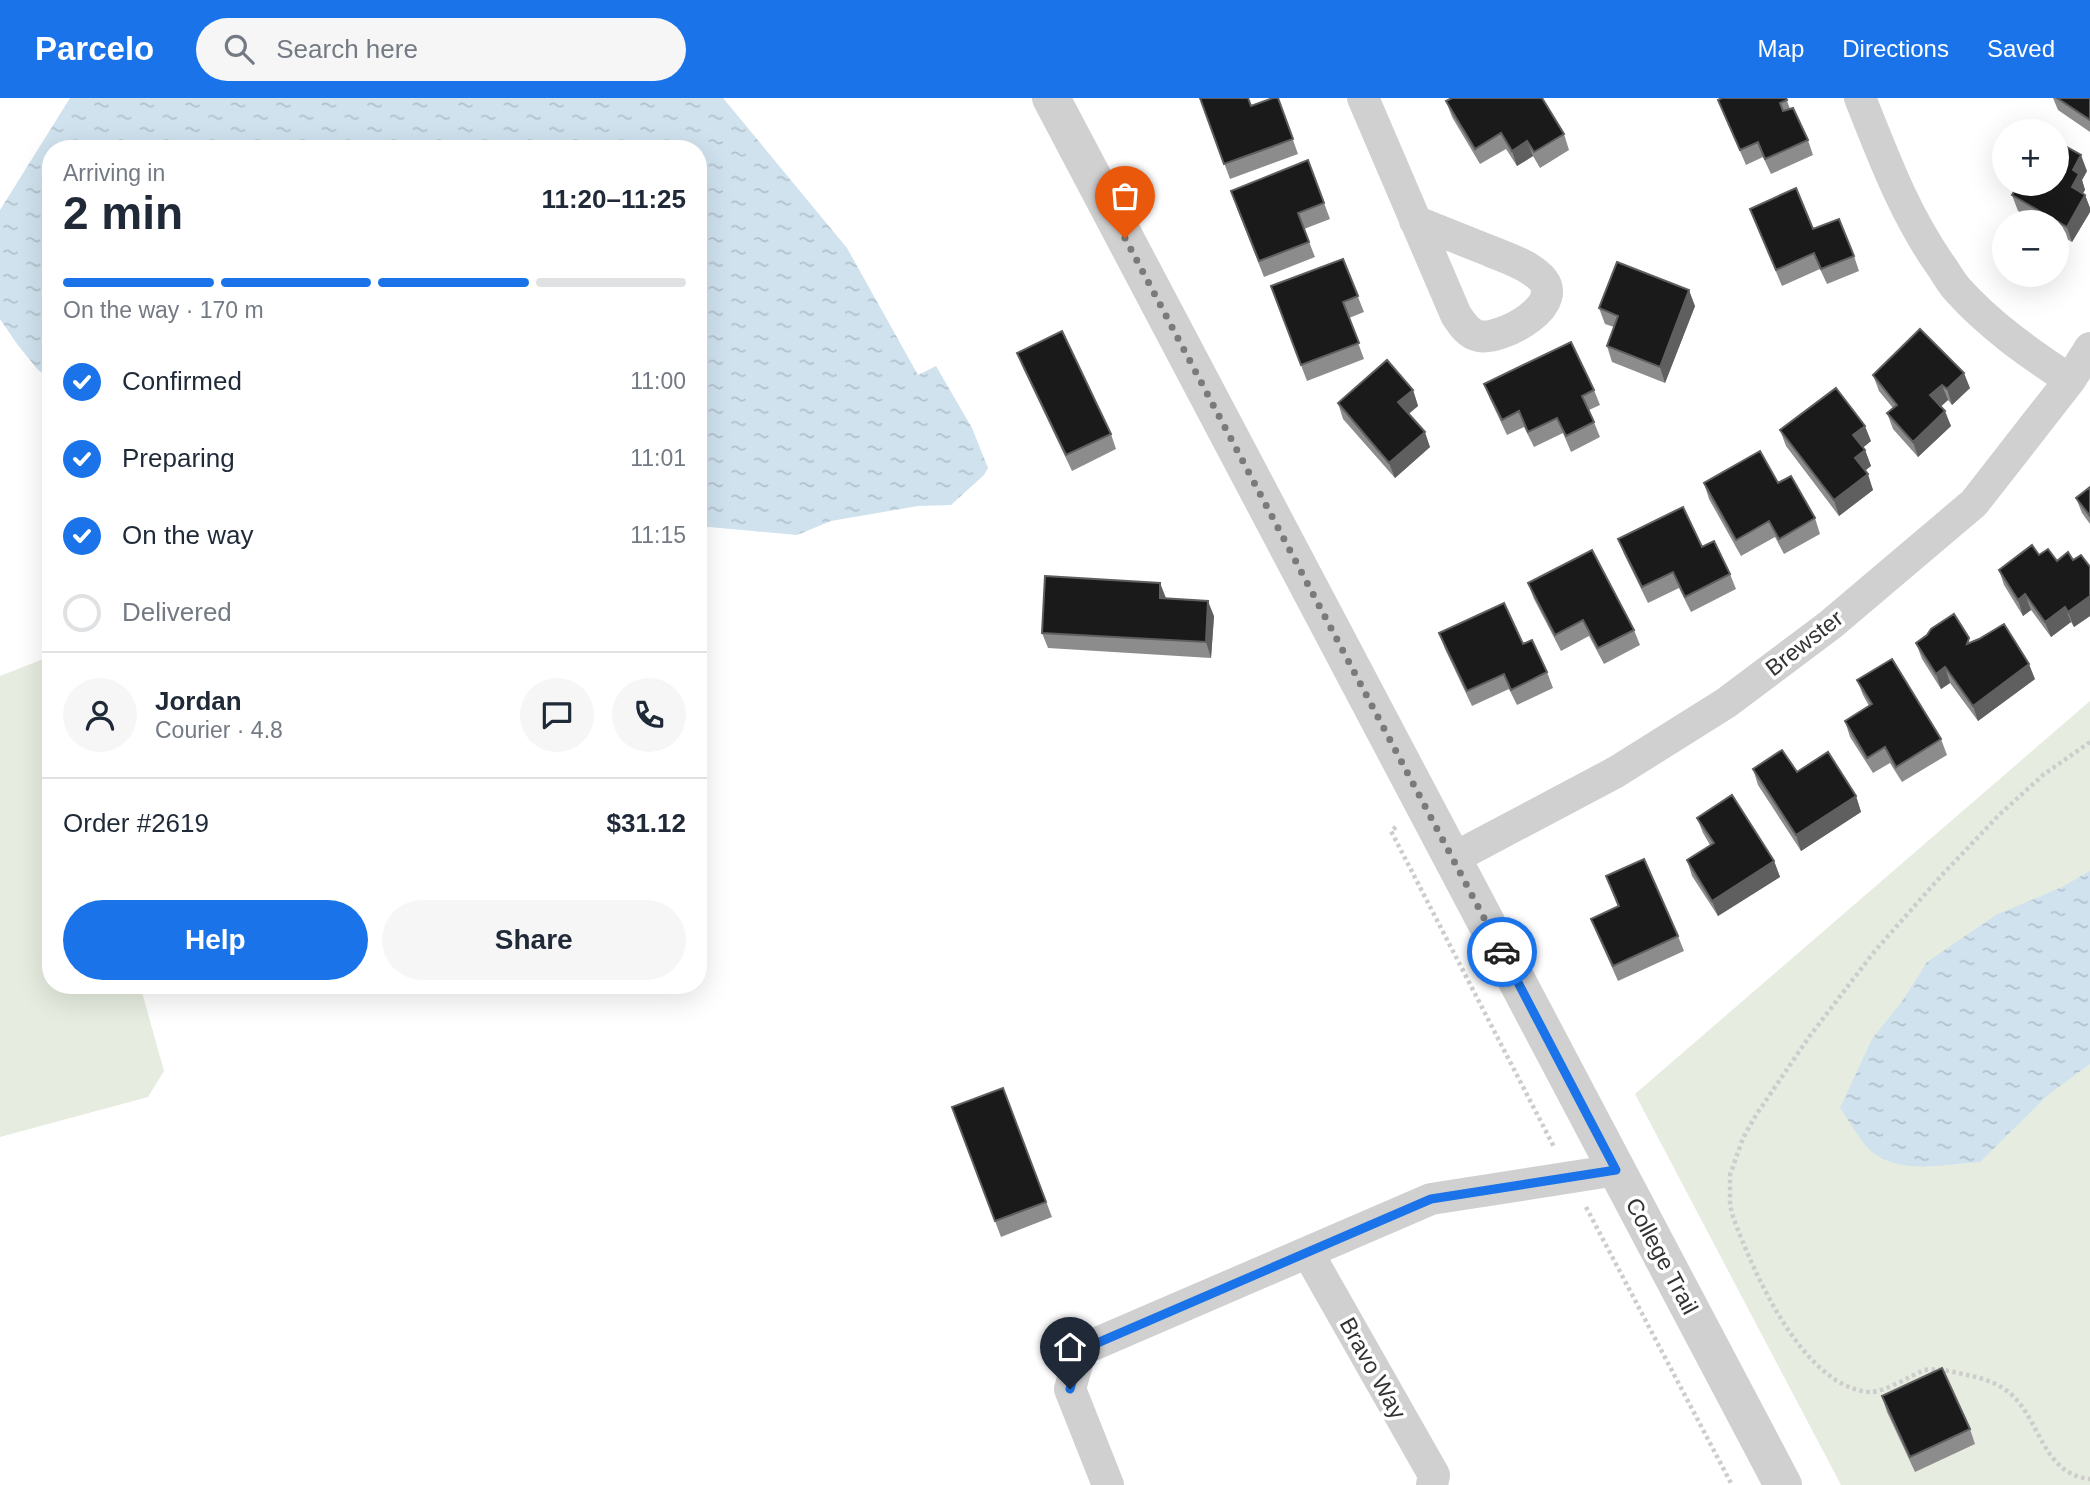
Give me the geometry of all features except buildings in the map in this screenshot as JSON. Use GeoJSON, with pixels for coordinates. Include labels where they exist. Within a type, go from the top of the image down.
{"type":"FeatureCollection","features":[{"type":"Feature","properties":{"kind":"street","name":"College Trail"},"geometry":{"type":"LineString","coordinates":[[1051,98],[1783,1485]]}},
{"type":"Feature","properties":{"kind":"street"},"geometry":{"type":"LineString","coordinates":[[1363,98],[1415,221]]}},
{"type":"Feature","properties":{"kind":"street"},"geometry":{"type":"LineString","coordinates":[[1860,98],[1901,200],[1929,249],[1956,288],[1989,321],[2022,348],[2070,380]]}},
{"type":"Feature","properties":{"kind":"street","name":"Brewster"},"geometry":{"type":"LineString","coordinates":[[1452,859],[1616,772],[1726,703],[1830,625],[1974,503],[2070,380],[2090,348]]}},
{"type":"Feature","properties":{"kind":"street"},"geometry":{"type":"LineString","coordinates":[[1108,1485],[1070,1389],[1081,1350],[1431,1199],[1616,1170]]}},
{"type":"Feature","properties":{"kind":"street","name":"Bravo Way"},"geometry":{"type":"LineString","coordinates":[[1308,1252],[1434,1475],[1432,1485]]}},
{"type":"Feature","properties":{"kind":"path"},"geometry":{"type":"LineString","coordinates":[[2090,742],[2043,775],[1999,815],[1874,952],[1809,1037],[1756,1115],[1733,1163],[1729,1191],[1733,1217],[1766,1295],[1796,1341],[1821,1368],[1849,1387],[1873,1393],[1932,1369],[1953,1371],[1993,1383],[2004,1388],[2021,1405],[2055,1462],[2073,1475],[2090,1479]]}},
{"type":"Feature","properties":{"kind":"path"},"geometry":{"type":"LineString","coordinates":[[1426,810],[1391,831],[1732,1485]]}},
{"type":"Feature","properties":{"kind":"shaded area"},"geometry":{"type":"Polygon","coordinates":[[[42,660],[42,994],[143,994],[164,1071],[148,1097],[0,1137],[0,676],[42,660]]]}},
{"type":"Feature","properties":{"kind":"shaded area"},"geometry":{"type":"Polygon","coordinates":[[[2090,701],[2090,1485],[1841,1485],[1635,1094],[2090,701]]]}},
{"type":"Feature","properties":{"kind":"water"},"geometry":{"type":"Polygon","coordinates":[[[70,98],[723,98],[847,248],[918,375],[936,366],[972,428],[988,468],[984,475],[951,505],[918,506],[831,521],[797,535],[707,527],[707,140],[44,140],[70,98]]]}},
{"type":"Feature","properties":{"kind":"water"},"geometry":{"type":"Polygon","coordinates":[[[42,143],[42,373],[0,319],[0,210],[42,143]]]}},
{"type":"Feature","properties":{"kind":"water"},"geometry":{"type":"Polygon","coordinates":[[[2090,871],[2090,1064],[2048,1095],[1980,1162],[1910,1166],[1896,1164],[1872,1152],[1840,1108],[1872,1039],[1903,1000],[1927,962],[1996,915],[2062,887],[2090,871]]]}},
{"type":"Feature","properties":{"kind":"way so far"},"geometry":{"type":"LineString","coordinates":[[1125,238],[1502,952]]}},
{"type":"Feature","properties":{"kind":"route"},"geometry":{"type":"LineString","coordinates":[[1070,1389],[1081,1350],[1431,1199],[1616,1170],[1502,952]]}}]}
